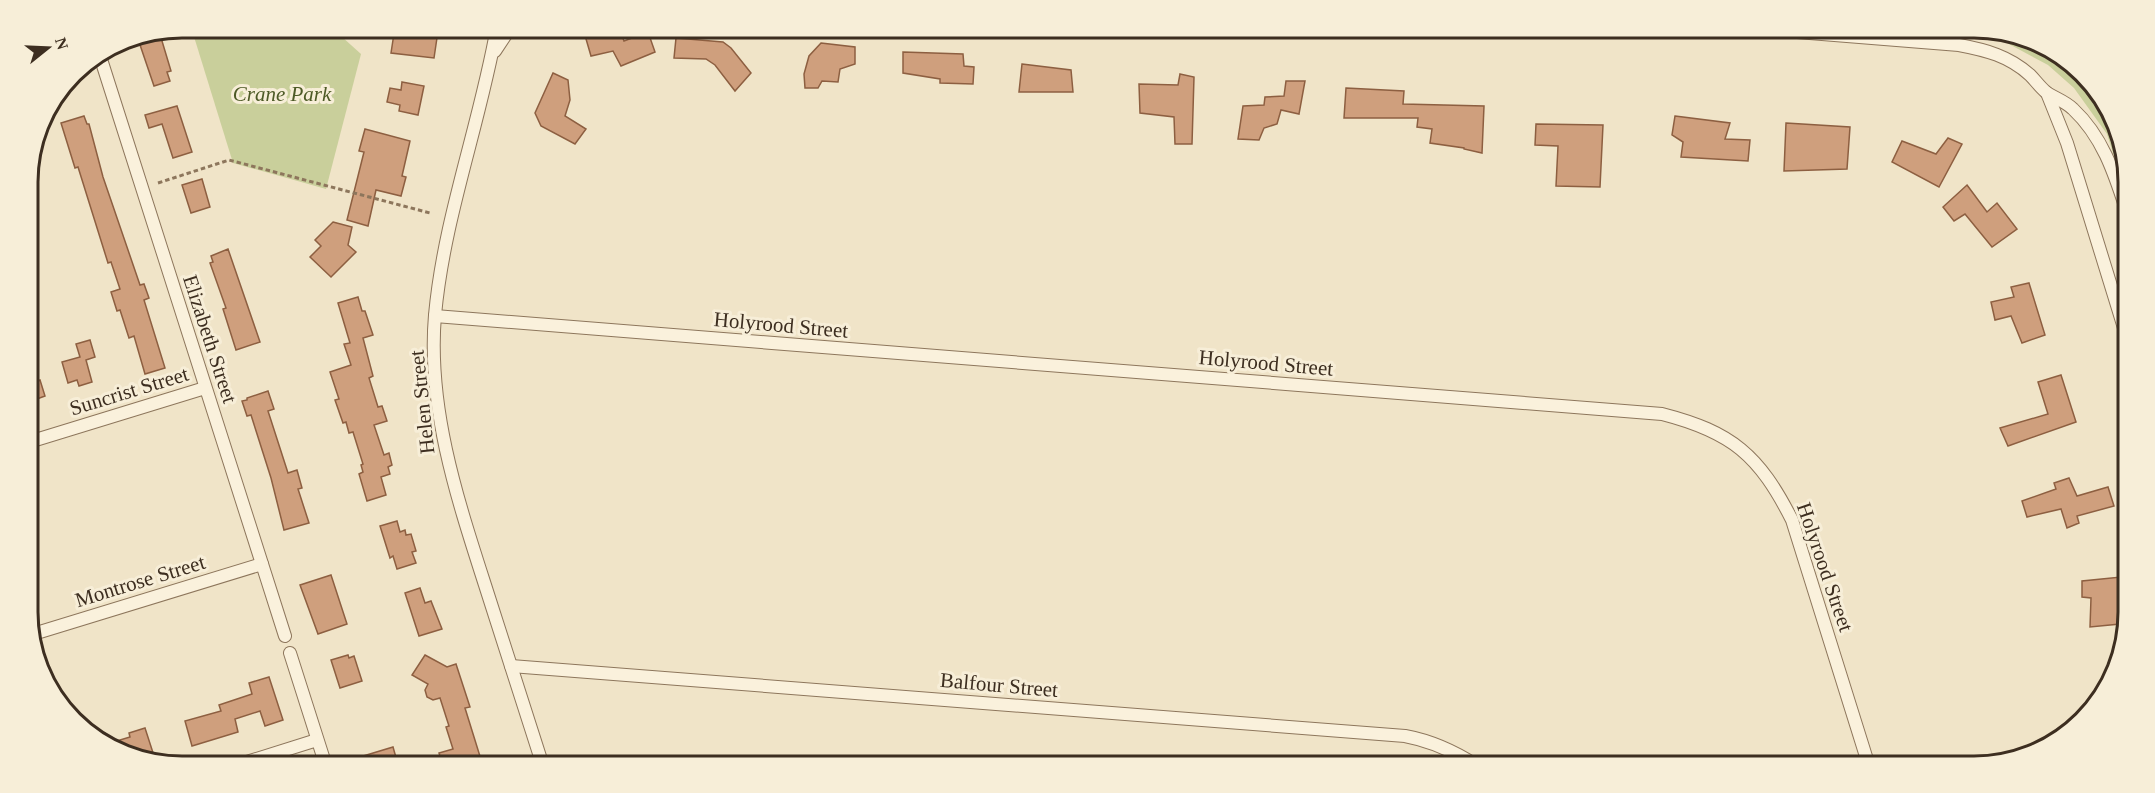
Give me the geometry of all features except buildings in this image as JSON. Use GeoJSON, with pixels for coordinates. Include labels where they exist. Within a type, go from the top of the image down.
{"type":"FeatureCollection","features":[{"type":"Feature","properties":{"kind":"street","name":"Helen Street"},"geometry":{"type":"LineString","coordinates":[[495,38],[442,258],[435,316],[434,366],[440,421],[461,509],[540,756]]}},
{"type":"Feature","properties":{"kind":"street"},"geometry":{"type":"LineString","coordinates":[[492,56],[504,38]]}},
{"type":"Feature","properties":{"kind":"street"},"geometry":{"type":"LineString","coordinates":[[1872,38],[1959,45],[1986,50],[2011,60],[2047,93],[2071,106],[2094,130],[2118,183]]}},
{"type":"Feature","properties":{"kind":"street","name":"Elizabeth Street"},"geometry":{"type":"LineString","coordinates":[[102,62],[285,636]]}},
{"type":"Feature","properties":{"kind":"street"},"geometry":{"type":"LineString","coordinates":[[2047,93],[2067,143],[2118,309]]}},
{"type":"Feature","properties":{"kind":"street","name":"Holyrood Street"},"geometry":{"type":"LineString","coordinates":[[435,316],[1650,413],[1686,421],[1712,430],[1745,453],[1769,479],[1785,506],[1792,520],[1866,755]]}},
{"type":"Feature","properties":{"kind":"street","name":"Suncrist Street"},"geometry":{"type":"LineString","coordinates":[[38,439],[206,388]]}},
{"type":"Feature","properties":{"kind":"street","name":"Montrose Street"},"geometry":{"type":"LineString","coordinates":[[39,632],[262,564]]}},
{"type":"Feature","properties":{"kind":"street"},"geometry":{"type":"LineString","coordinates":[[290,653],[323,756]]}},
{"type":"Feature","properties":{"kind":"street","name":"Balfour Street"},"geometry":{"type":"LineString","coordinates":[[511,666],[1405,736],[1452,750],[1460,755]]}},
{"type":"Feature","properties":{"kind":"street"},"geometry":{"type":"LineString","coordinates":[[266,756],[317,740]]}},
{"type":"Feature","properties":{"kind":"path"},"geometry":{"type":"LineString","coordinates":[[158,183],[230,159],[430,213]]}},
{"type":"Feature","properties":{"kind":"green space","name":"Crane Park"},"geometry":{"type":"Polygon","coordinates":[[[194,38],[343,38],[361,54],[326,189],[233,163],[194,38]]]}},
{"type":"Feature","properties":{"kind":"green space"},"geometry":{"type":"Polygon","coordinates":[[[2003,41],[2037,52],[2069,73],[2082,86],[2107,126],[2116,163],[2107,134],[2074,88],[2048,65],[2003,41]]]}}]}
